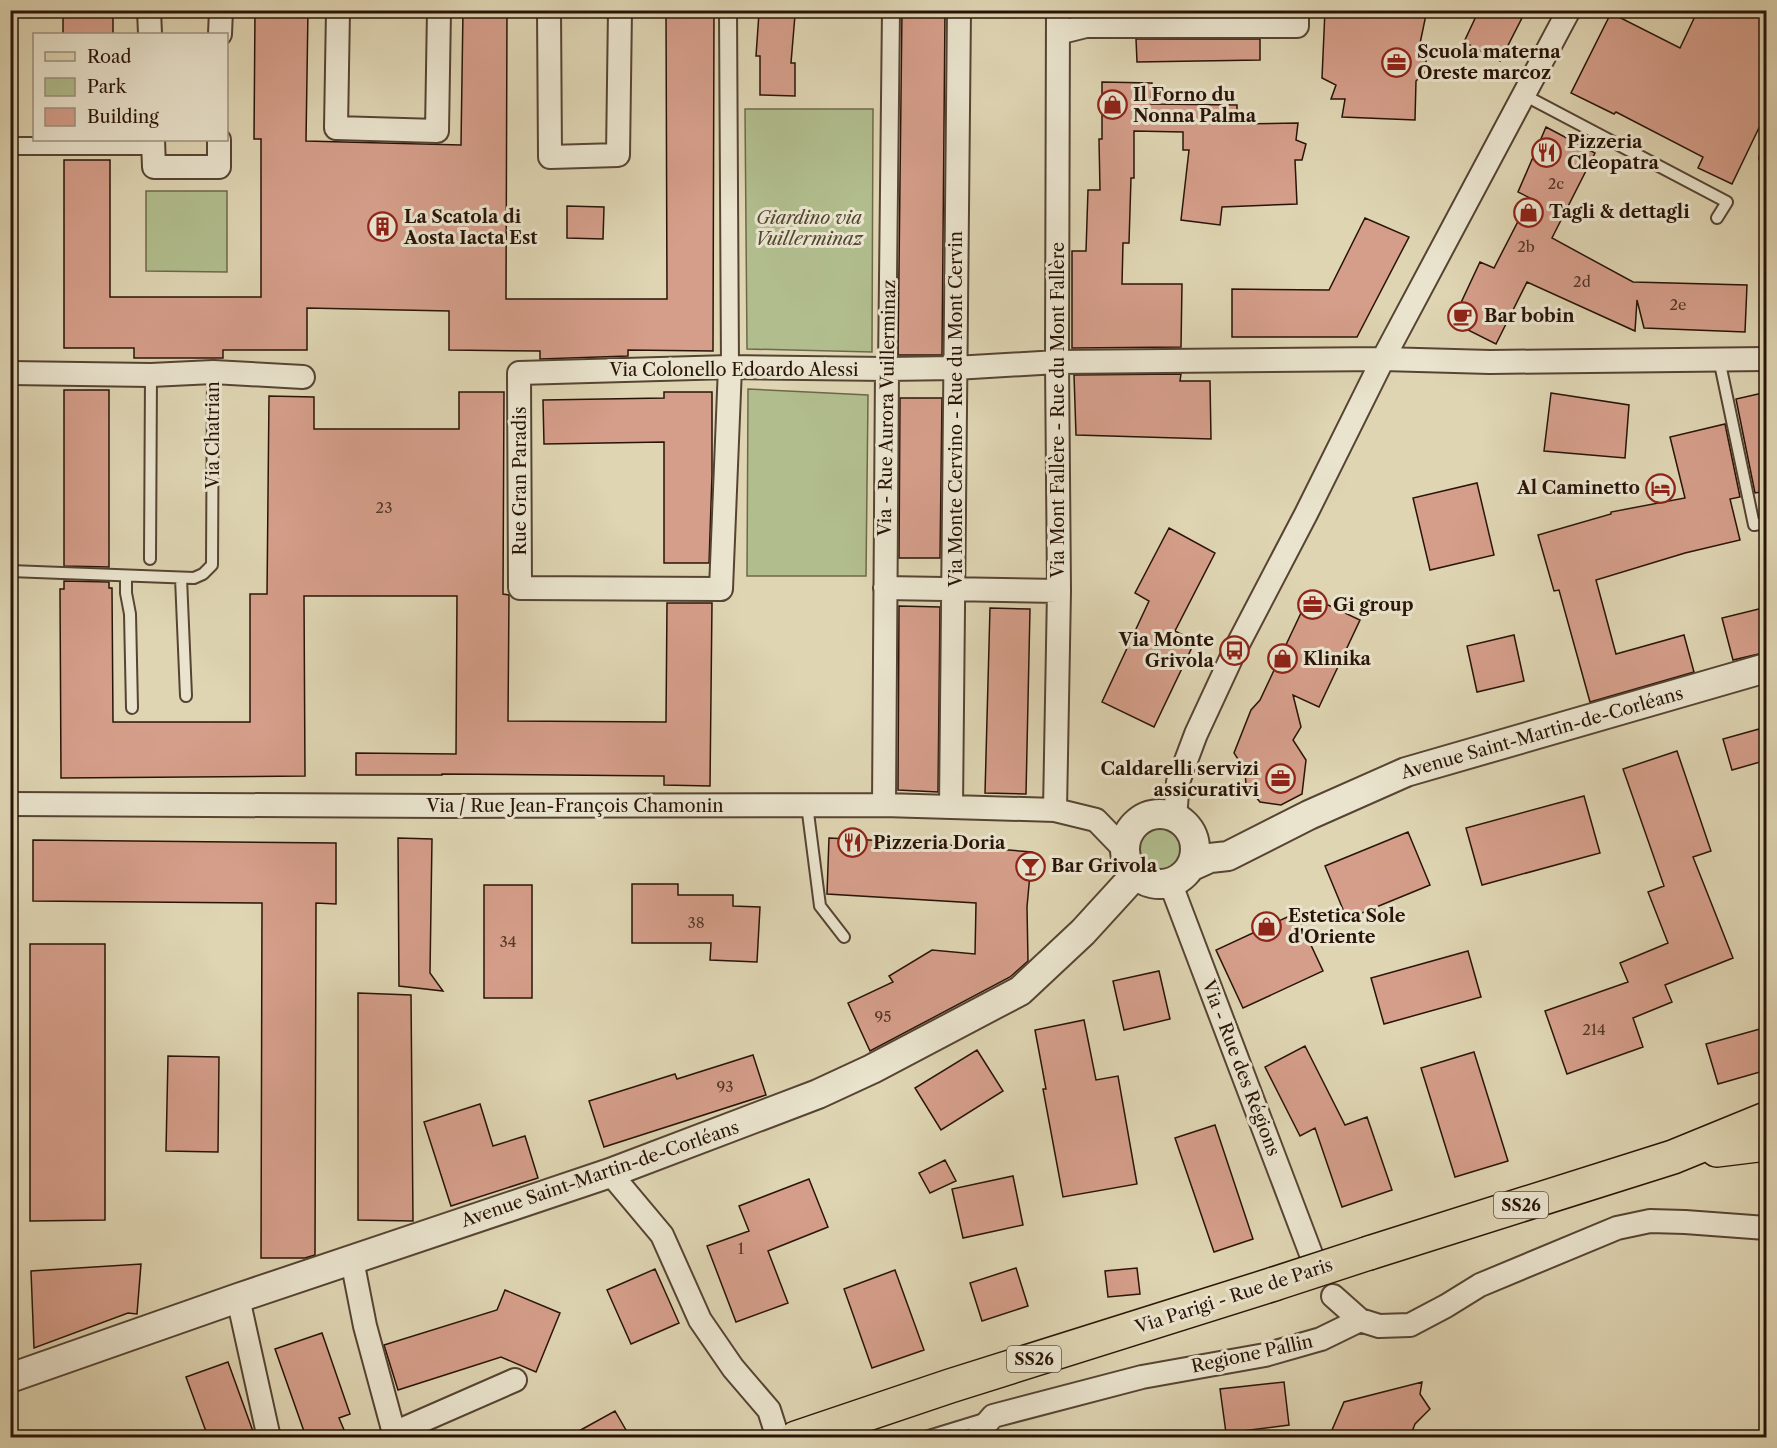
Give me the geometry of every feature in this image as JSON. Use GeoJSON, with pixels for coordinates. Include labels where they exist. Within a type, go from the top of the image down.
{"type":"FeatureCollection","features":[{"type":"Feature","properties":{"kind":"main road","name":"Via Parigi - Rue de Paris"},"geometry":{"type":"LineString","coordinates":[[796,1437],[961,1382],[1673,1157],[1767,1119]]}},
{"type":"Feature","properties":{"kind":"main road","name":"Via Parigi - Rue de Paris"},"geometry":{"type":"LineString","coordinates":[[1673,1157],[1767,1144]]}},
{"type":"Feature","properties":{"kind":"street"},"geometry":{"type":"LineString","coordinates":[[149,10],[150,33]]}},
{"type":"Feature","properties":{"kind":"street"},"geometry":{"type":"LineString","coordinates":[[220,10],[220,33]]}},
{"type":"Feature","properties":{"kind":"street"},"geometry":{"type":"LineString","coordinates":[[338,10],[336,128],[437,131],[439,10]]}},
{"type":"Feature","properties":{"kind":"street"},"geometry":{"type":"LineString","coordinates":[[549,10],[550,157],[618,154],[620,10]]}},
{"type":"Feature","properties":{"kind":"street"},"geometry":{"type":"LineString","coordinates":[[728,10],[729,367]]}},
{"type":"Feature","properties":{"kind":"street","name":"Via - Rue Aurora Vuillerminaz"},"geometry":{"type":"LineString","coordinates":[[884,805],[891,10]]}},
{"type":"Feature","properties":{"kind":"street","name":"Via Monte Cervino - Rue du Mont Cervin"},"geometry":{"type":"LineString","coordinates":[[951,807],[955,590],[959,10]]}},
{"type":"Feature","properties":{"kind":"street"},"geometry":{"type":"LineString","coordinates":[[1058,22],[1086,26],[1297,26],[1297,10]]}},
{"type":"Feature","properties":{"kind":"street"},"geometry":{"type":"LineString","coordinates":[[1175,817],[1178,782],[1196,734],[1235,650],[1301,525],[1383,359],[1569,10]]}},
{"type":"Feature","properties":{"kind":"street","name":"Via Mont Fallère - Rue du Mont Fallère"},"geometry":{"type":"LineString","coordinates":[[1055,810],[1059,591],[1058,22]]}},
{"type":"Feature","properties":{"kind":"street"},"geometry":{"type":"LineString","coordinates":[[10,146],[153,143],[153,167],[219,167],[219,141]]}},
{"type":"Feature","properties":{"kind":"street","name":"Via Colonello Edoardo Alessi"},"geometry":{"type":"LineString","coordinates":[[519,373],[729,367],[955,368],[1057,362],[1383,359],[1490,362],[1767,359]]}},
{"type":"Feature","properties":{"kind":"street","name":"Rue Gran Paradis"},"geometry":{"type":"LineString","coordinates":[[519,373],[520,588],[721,589],[729,367]]}},
{"type":"Feature","properties":{"kind":"street"},"geometry":{"type":"LineString","coordinates":[[213,372],[303,377]]}},
{"type":"Feature","properties":{"kind":"street","name":"Via Chatrian"},"geometry":{"type":"LineString","coordinates":[[10,373],[151,375],[213,372]]}},
{"type":"Feature","properties":{"kind":"street"},"geometry":{"type":"LineString","coordinates":[[885,588],[1059,591]]}},
{"type":"Feature","properties":{"kind":"street","name":"Avenue Saint-Martin-de-Corléans"},"geometry":{"type":"LineString","coordinates":[[1180,874],[1210,858],[1228,856],[1309,815],[1414,769],[1767,668]]}},
{"type":"Feature","properties":{"kind":"street","name":"Via / Rue Jean-François Chamonin"},"geometry":{"type":"LineString","coordinates":[[10,804],[884,805],[1055,810],[1096,820],[1130,862]]}},
{"type":"Feature","properties":{"kind":"street"},"geometry":{"type":"LineString","coordinates":[[1159,813],[1175,817],[1188,826],[1194,839],[1194,859],[1180,874],[1152,883],[1130,862],[1125,843],[1130,831],[1143,818],[1159,813]]}},
{"type":"Feature","properties":{"kind":"street","name":"Avenue Saint-Martin-de-Corléans"},"geometry":{"type":"LineString","coordinates":[[10,1378],[238,1298],[610,1173],[818,1094],[872,1069],[1020,991],[1083,932],[1130,862]]}},
{"type":"Feature","properties":{"kind":"street","name":"Via - Rue des Régions"},"geometry":{"type":"LineString","coordinates":[[1180,874],[1311,1254]]}},
{"type":"Feature","properties":{"kind":"street"},"geometry":{"type":"LineString","coordinates":[[610,1173],[662,1235],[700,1320],[733,1368],[769,1410],[778,1437]]}},
{"type":"Feature","properties":{"kind":"street"},"geometry":{"type":"LineString","coordinates":[[1333,1296],[1360,1320],[1379,1326],[1410,1325],[1480,1285],[1617,1228],[1650,1221],[1767,1228]]}},
{"type":"Feature","properties":{"kind":"street"},"geometry":{"type":"LineString","coordinates":[[352,1260],[365,1326],[394,1433],[514,1380]]}},
{"type":"Feature","properties":{"kind":"street"},"geometry":{"type":"LineString","coordinates":[[238,1298],[269,1437]]}},
{"type":"Feature","properties":{"kind":"street","name":"Regione Pallin"},"geometry":{"type":"LineString","coordinates":[[993,1416],[1142,1377],[1265,1355],[1321,1339],[1360,1320]]}},
{"type":"Feature","properties":{"kind":"street"},"geometry":{"type":"LineString","coordinates":[[979,1437],[980,1431],[993,1416]]}},
{"type":"Feature","properties":{"kind":"lane"},"geometry":{"type":"LineString","coordinates":[[1524,95],[1727,202],[1717,218]]}},
{"type":"Feature","properties":{"kind":"lane"},"geometry":{"type":"LineString","coordinates":[[1719,359],[1754,525],[1767,523]]}},
{"type":"Feature","properties":{"kind":"lane","name":"Via Chatrian"},"geometry":{"type":"LineString","coordinates":[[181,578],[194,578],[203,574],[212,565],[213,372]]}},
{"type":"Feature","properties":{"kind":"lane"},"geometry":{"type":"LineString","coordinates":[[150,559],[151,375]]}},
{"type":"Feature","properties":{"kind":"lane"},"geometry":{"type":"LineString","coordinates":[[10,571],[181,578],[186,696]]}},
{"type":"Feature","properties":{"kind":"lane"},"geometry":{"type":"LineString","coordinates":[[126,576],[130,614],[132,708]]}},
{"type":"Feature","properties":{"kind":"lane"},"geometry":{"type":"LineString","coordinates":[[807,805],[820,906],[844,937]]}},
{"type":"Feature","properties":{"kind":"lane"},"geometry":{"type":"LineString","coordinates":[[922,1437],[993,1416]]}},
{"type":"Feature","properties":{"kind":"green space","name":"Giardino via Vuillerminaz"},"geometry":{"type":"Polygon","coordinates":[[[745,109],[873,109],[872,352],[747,349],[745,109]]]}},
{"type":"Feature","properties":{"kind":"green space"},"geometry":{"type":"Polygon","coordinates":[[[146,191],[227,191],[227,272],[146,271],[146,191]]]}},
{"type":"Feature","properties":{"kind":"green space"},"geometry":{"type":"Polygon","coordinates":[[[748,389],[868,395],[866,576],[747,576],[748,389]]]}},
{"type":"Feature","properties":{"kind":"green space"},"geometry":{"type":"Polygon","coordinates":[[[1159,825],[1176,832],[1183,849],[1176,866],[1159,873],[1142,866],[1135,849],[1142,832],[1159,825]]]}},
{"type":"Feature","properties":{"kind":"building"},"geometry":{"type":"Polygon","coordinates":[[[63,10],[113,10],[113,33],[63,33],[63,10]]]}},
{"type":"Feature","properties":{"kind":"building"},"geometry":{"type":"Polygon","coordinates":[[[255,10],[308,10],[306,141],[461,145],[463,10],[507,10],[506,299],[667,299],[666,10],[714,10],[713,351],[628,350],[628,356],[540,359],[540,351],[449,350],[449,311],[307,308],[307,350],[223,350],[223,358],[134,358],[134,348],[64,348],[64,160],[110,160],[110,297],[261,297],[261,139],[254,139],[255,10]]]}},
{"type":"Feature","properties":{"kind":"building"},"geometry":{"type":"Polygon","coordinates":[[[902,10],[945,10],[942,355],[898,355],[902,10]]]}},
{"type":"Feature","properties":{"kind":"building"},"geometry":{"type":"Polygon","coordinates":[[[1325,10],[1427,10],[1418,53],[1426,58],[1426,71],[1416,81],[1415,120],[1342,117],[1345,99],[1331,99],[1336,85],[1322,78],[1325,10]]]}},
{"type":"Feature","properties":{"kind":"building"},"geometry":{"type":"Polygon","coordinates":[[[1479,10],[1526,10],[1500,61],[1464,42],[1479,10]]]}},
{"type":"Feature","properties":{"kind":"building"},"geometry":{"type":"Polygon","coordinates":[[[1698,10],[1767,10],[1767,111],[1732,184],[1698,168],[1703,157],[1616,112],[1614,114],[1571,93],[1611,13],[1680,48],[1698,10]]]}},
{"type":"Feature","properties":{"kind":"building"},"geometry":{"type":"Polygon","coordinates":[[[759,13],[795,15],[791,63],[795,63],[795,96],[760,95],[760,56],[756,56],[759,13]]]}},
{"type":"Feature","properties":{"kind":"building"},"geometry":{"type":"Polygon","coordinates":[[[1136,39],[1260,39],[1260,60],[1137,62],[1136,39]]]}},
{"type":"Feature","properties":{"kind":"building"},"geometry":{"type":"Polygon","coordinates":[[[1102,82],[1152,83],[1151,104],[1237,105],[1237,124],[1298,123],[1296,140],[1306,144],[1302,160],[1295,160],[1297,204],[1222,207],[1220,225],[1181,220],[1189,150],[1183,150],[1183,132],[1134,131],[1134,178],[1131,178],[1129,243],[1123,243],[1122,284],[1182,284],[1181,347],[1072,348],[1072,251],[1086,251],[1088,190],[1100,190],[1099,139],[1102,139],[1102,82]]]}},
{"type":"Feature","properties":{"kind":"building"},"geometry":{"type":"Polygon","coordinates":[[[1546,127],[1595,153],[1552,238],[1633,282],[1747,285],[1745,332],[1644,328],[1637,300],[1635,331],[1527,282],[1496,344],[1452,322],[1480,262],[1494,268],[1530,198],[1518,192],[1546,127]]]}},
{"type":"Feature","properties":{"kind":"building"},"geometry":{"type":"Polygon","coordinates":[[[567,206],[604,207],[603,239],[567,238],[567,206]]]}},
{"type":"Feature","properties":{"kind":"building"},"geometry":{"type":"Polygon","coordinates":[[[1365,218],[1409,237],[1357,337],[1232,337],[1232,289],[1329,290],[1365,218]]]}},
{"type":"Feature","properties":{"kind":"building"},"geometry":{"type":"Polygon","coordinates":[[[1181,374],[1180,381],[1210,381],[1211,439],[1076,435],[1074,375],[1181,374]]]}},
{"type":"Feature","properties":{"kind":"building"},"geometry":{"type":"Polygon","coordinates":[[[64,390],[109,390],[109,567],[64,566],[64,390]]]}},
{"type":"Feature","properties":{"kind":"building"},"geometry":{"type":"Polygon","coordinates":[[[459,392],[504,392],[503,594],[509,595],[508,721],[666,722],[667,603],[712,603],[710,786],[664,785],[664,776],[356,775],[356,753],[456,754],[457,596],[304,596],[305,776],[61,778],[60,589],[64,589],[64,581],[109,582],[109,588],[112,588],[113,722],[250,722],[250,594],[267,594],[269,396],[314,397],[314,429],[459,429],[459,392]]]}},
{"type":"Feature","properties":{"kind":"building"},"geometry":{"type":"Polygon","coordinates":[[[664,392],[712,392],[709,563],[664,563],[664,442],[544,444],[543,400],[664,398],[664,392]]]}},
{"type":"Feature","properties":{"kind":"building"},"geometry":{"type":"Polygon","coordinates":[[[1767,392],[1767,491],[1755,493],[1736,399],[1767,392]]]}},
{"type":"Feature","properties":{"kind":"building"},"geometry":{"type":"Polygon","coordinates":[[[1551,393],[1629,405],[1625,458],[1544,451],[1551,393]]]}},
{"type":"Feature","properties":{"kind":"building"},"geometry":{"type":"Polygon","coordinates":[[[900,398],[942,398],[940,558],[899,558],[900,398]]]}},
{"type":"Feature","properties":{"kind":"building"},"geometry":{"type":"Polygon","coordinates":[[[1725,424],[1740,497],[1730,499],[1740,540],[1685,553],[1596,580],[1616,654],[1684,635],[1694,672],[1590,702],[1559,590],[1554,591],[1538,535],[1611,514],[1611,512],[1685,498],[1670,437],[1725,424]]]}},
{"type":"Feature","properties":{"kind":"building"},"geometry":{"type":"Polygon","coordinates":[[[1477,483],[1494,555],[1430,570],[1413,498],[1477,483]]]}},
{"type":"Feature","properties":{"kind":"building"},"geometry":{"type":"Polygon","coordinates":[[[1169,528],[1215,553],[1175,631],[1195,641],[1154,727],[1102,702],[1149,601],[1135,593],[1169,528]]]}},
{"type":"Feature","properties":{"kind":"building"},"geometry":{"type":"Polygon","coordinates":[[[1309,596],[1360,620],[1319,707],[1293,695],[1301,727],[1293,740],[1306,760],[1302,794],[1281,805],[1260,802],[1246,785],[1245,770],[1234,753],[1251,710],[1260,700],[1309,596]]]}},
{"type":"Feature","properties":{"kind":"building"},"geometry":{"type":"Polygon","coordinates":[[[899,606],[940,607],[938,792],[898,790],[899,606]]]}},
{"type":"Feature","properties":{"kind":"building"},"geometry":{"type":"Polygon","coordinates":[[[1767,607],[1767,652],[1733,660],[1722,618],[1767,607]]]}},
{"type":"Feature","properties":{"kind":"building"},"geometry":{"type":"Polygon","coordinates":[[[990,608],[1030,609],[1026,794],[985,793],[990,608]]]}},
{"type":"Feature","properties":{"kind":"building"},"geometry":{"type":"Polygon","coordinates":[[[1514,635],[1524,681],[1477,692],[1467,646],[1514,635]]]}},
{"type":"Feature","properties":{"kind":"building"},"geometry":{"type":"Polygon","coordinates":[[[1759,729],[1767,760],[1732,770],[1723,739],[1759,729]]]}},
{"type":"Feature","properties":{"kind":"building"},"geometry":{"type":"Polygon","coordinates":[[[1677,751],[1711,851],[1693,857],[1733,958],[1665,985],[1672,1002],[1633,1018],[1643,1047],[1567,1074],[1545,1011],[1628,982],[1620,963],[1668,943],[1648,892],[1664,886],[1623,769],[1677,751]]]}},
{"type":"Feature","properties":{"kind":"building"},"geometry":{"type":"Polygon","coordinates":[[[1584,796],[1600,853],[1482,885],[1466,828],[1584,796]]]}},
{"type":"Feature","properties":{"kind":"building"},"geometry":{"type":"Polygon","coordinates":[[[1408,832],[1430,885],[1347,919],[1325,866],[1408,832]]]}},
{"type":"Feature","properties":{"kind":"building"},"geometry":{"type":"Polygon","coordinates":[[[398,838],[432,839],[430,973],[443,991],[399,986],[398,838]]]}},
{"type":"Feature","properties":{"kind":"building"},"geometry":{"type":"Polygon","coordinates":[[[829,838],[1032,852],[1027,907],[1028,961],[1010,977],[870,1051],[848,1003],[893,982],[889,976],[932,950],[975,954],[976,903],[827,894],[829,838]]]}},
{"type":"Feature","properties":{"kind":"building"},"geometry":{"type":"Polygon","coordinates":[[[33,840],[336,843],[336,904],[316,903],[315,1255],[305,1258],[261,1258],[262,903],[33,901],[33,840]]]}},
{"type":"Feature","properties":{"kind":"building"},"geometry":{"type":"Polygon","coordinates":[[[632,884],[678,884],[678,895],[733,895],[733,906],[760,907],[757,962],[710,960],[711,943],[632,943],[632,884]]]}},
{"type":"Feature","properties":{"kind":"building"},"geometry":{"type":"Polygon","coordinates":[[[484,885],[532,885],[532,998],[484,998],[484,885]]]}},
{"type":"Feature","properties":{"kind":"building"},"geometry":{"type":"Polygon","coordinates":[[[1296,913],[1323,971],[1243,1008],[1216,950],[1296,913]]]}},
{"type":"Feature","properties":{"kind":"building"},"geometry":{"type":"Polygon","coordinates":[[[30,944],[105,944],[105,1220],[30,1221],[30,944]]]}},
{"type":"Feature","properties":{"kind":"building"},"geometry":{"type":"Polygon","coordinates":[[[1468,951],[1481,997],[1384,1024],[1371,978],[1468,951]]]}},
{"type":"Feature","properties":{"kind":"building"},"geometry":{"type":"Polygon","coordinates":[[[1159,971],[1170,1019],[1124,1030],[1113,981],[1159,971]]]}},
{"type":"Feature","properties":{"kind":"building"},"geometry":{"type":"Polygon","coordinates":[[[358,993],[411,995],[413,1221],[358,1220],[358,993]]]}},
{"type":"Feature","properties":{"kind":"building"},"geometry":{"type":"Polygon","coordinates":[[[1084,1020],[1096,1080],[1118,1076],[1137,1184],[1063,1197],[1043,1089],[1046,1089],[1035,1030],[1084,1020]]]}},
{"type":"Feature","properties":{"kind":"building"},"geometry":{"type":"Polygon","coordinates":[[[1767,1027],[1767,1070],[1718,1084],[1706,1044],[1767,1027]]]}},
{"type":"Feature","properties":{"kind":"building"},"geometry":{"type":"Polygon","coordinates":[[[1305,1046],[1345,1125],[1367,1117],[1392,1190],[1342,1207],[1315,1128],[1300,1136],[1265,1067],[1305,1046]]]}},
{"type":"Feature","properties":{"kind":"building"},"geometry":{"type":"Polygon","coordinates":[[[977,1050],[1003,1091],[941,1130],[915,1088],[977,1050]]]}},
{"type":"Feature","properties":{"kind":"building"},"geometry":{"type":"Polygon","coordinates":[[[1474,1052],[1508,1161],[1455,1177],[1421,1068],[1474,1052]]]}},
{"type":"Feature","properties":{"kind":"building"},"geometry":{"type":"Polygon","coordinates":[[[753,1055],[766,1095],[604,1147],[589,1101],[675,1074],[677,1079],[753,1055]]]}},
{"type":"Feature","properties":{"kind":"building"},"geometry":{"type":"Polygon","coordinates":[[[168,1056],[219,1057],[218,1152],[166,1151],[168,1056]]]}},
{"type":"Feature","properties":{"kind":"building"},"geometry":{"type":"Polygon","coordinates":[[[480,1104],[493,1146],[525,1136],[538,1178],[451,1206],[424,1122],[480,1104]]]}},
{"type":"Feature","properties":{"kind":"building"},"geometry":{"type":"Polygon","coordinates":[[[1215,1125],[1253,1239],[1214,1252],[1175,1138],[1215,1125]]]}},
{"type":"Feature","properties":{"kind":"building"},"geometry":{"type":"Polygon","coordinates":[[[945,1160],[956,1181],[930,1193],[919,1173],[945,1160]]]}},
{"type":"Feature","properties":{"kind":"building"},"geometry":{"type":"Polygon","coordinates":[[[1013,1176],[1023,1225],[963,1238],[952,1189],[1013,1176]]]}},
{"type":"Feature","properties":{"kind":"building"},"geometry":{"type":"Polygon","coordinates":[[[809,1179],[828,1227],[768,1251],[788,1303],[736,1322],[707,1246],[749,1231],[739,1206],[809,1179]]]}},
{"type":"Feature","properties":{"kind":"building"},"geometry":{"type":"Polygon","coordinates":[[[141,1264],[137,1314],[128,1313],[34,1348],[31,1271],[141,1264]]]}},
{"type":"Feature","properties":{"kind":"building"},"geometry":{"type":"Polygon","coordinates":[[[1016,1268],[1028,1306],[982,1321],[970,1283],[1016,1268]]]}},
{"type":"Feature","properties":{"kind":"building"},"geometry":{"type":"Polygon","coordinates":[[[1137,1268],[1140,1294],[1108,1297],[1105,1271],[1137,1268]]]}},
{"type":"Feature","properties":{"kind":"building"},"geometry":{"type":"Polygon","coordinates":[[[655,1269],[679,1323],[631,1344],[607,1290],[655,1269]]]}},
{"type":"Feature","properties":{"kind":"building"},"geometry":{"type":"Polygon","coordinates":[[[895,1270],[924,1350],[872,1368],[844,1289],[895,1270]]]}},
{"type":"Feature","properties":{"kind":"building"},"geometry":{"type":"Polygon","coordinates":[[[505,1290],[560,1313],[536,1372],[501,1357],[398,1390],[384,1345],[497,1310],[505,1290]]]}},
{"type":"Feature","properties":{"kind":"building"},"geometry":{"type":"Polygon","coordinates":[[[322,1333],[350,1414],[339,1418],[347,1437],[306,1437],[275,1349],[322,1333]]]}},
{"type":"Feature","properties":{"kind":"building"},"geometry":{"type":"Polygon","coordinates":[[[228,1362],[255,1437],[208,1437],[186,1377],[228,1362]]]}},
{"type":"Feature","properties":{"kind":"building"},"geometry":{"type":"Polygon","coordinates":[[[1284,1382],[1289,1425],[1226,1433],[1220,1389],[1284,1382]]]}},
{"type":"Feature","properties":{"kind":"building"},"geometry":{"type":"Polygon","coordinates":[[[1422,1382],[1420,1394],[1430,1409],[1415,1424],[1410,1437],[1329,1437],[1344,1402],[1422,1382]]]}},
{"type":"Feature","properties":{"kind":"building"},"geometry":{"type":"Polygon","coordinates":[[[615,1411],[630,1437],[568,1437],[615,1411]]]}},
{"type":"Feature","properties":{"kind":"place","name":"Scuola materna Oreste marcoz"},"geometry":{"type":"Point","coordinates":[1396,62]}},
{"type":"Feature","properties":{"kind":"place","name":"Il Forno du Nonna Palma"},"geometry":{"type":"Point","coordinates":[1112,105]}},
{"type":"Feature","properties":{"kind":"place","name":"Pizzeria Cleopatra"},"geometry":{"type":"Point","coordinates":[1546,152]}},
{"type":"Feature","properties":{"kind":"place","name":"Tagli & dettagli"},"geometry":{"type":"Point","coordinates":[1528,212]}},
{"type":"Feature","properties":{"kind":"place","name":"La Scatola di Aosta Iacta Est"},"geometry":{"type":"Point","coordinates":[383,227]}},
{"type":"Feature","properties":{"kind":"place","name":"Bar bobin"},"geometry":{"type":"Point","coordinates":[1463,316]}},
{"type":"Feature","properties":{"kind":"place","name":"Al Caminetto"},"geometry":{"type":"Point","coordinates":[1661,488]}},
{"type":"Feature","properties":{"kind":"place","name":"Gi group"},"geometry":{"type":"Point","coordinates":[1312,605]}},
{"type":"Feature","properties":{"kind":"place","name":"Via Monte Grivola"},"geometry":{"type":"Point","coordinates":[1235,650]}},
{"type":"Feature","properties":{"kind":"place","name":"Klinika"},"geometry":{"type":"Point","coordinates":[1282,659]}},
{"type":"Feature","properties":{"kind":"place","name":"Caldarelli servizi assicurativi"},"geometry":{"type":"Point","coordinates":[1280,779]}},
{"type":"Feature","properties":{"kind":"place","name":"Pizzeria Doria"},"geometry":{"type":"Point","coordinates":[852,843]}},
{"type":"Feature","properties":{"kind":"place","name":"Bar Grivola"},"geometry":{"type":"Point","coordinates":[1030,866]}},
{"type":"Feature","properties":{"kind":"place","name":"Estetica Sole d'Oriente"},"geometry":{"type":"Point","coordinates":[1267,926]}}]}
